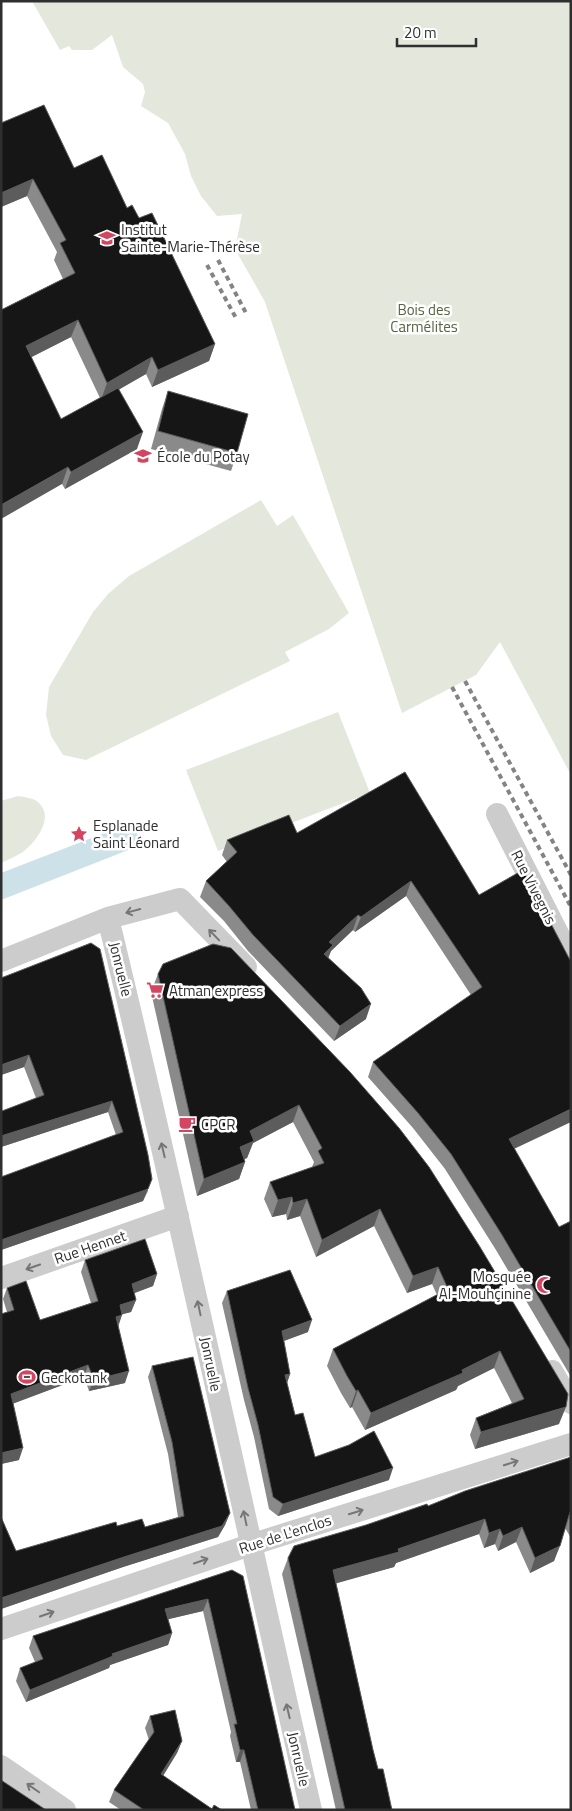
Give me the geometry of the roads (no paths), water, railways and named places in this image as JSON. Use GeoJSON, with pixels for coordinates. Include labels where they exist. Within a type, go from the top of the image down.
{"type":"FeatureCollection","features":[{"type":"Feature","properties":{"kind":"street","name":"Rue Vivegnis"},"geometry":{"type":"LineString","coordinates":[[497,814],[571,959]]}},
{"type":"Feature","properties":{"kind":"street"},"geometry":{"type":"LineString","coordinates":[[1,961],[108,918],[180,899],[257,980]]}},
{"type":"Feature","properties":{"kind":"street","name":"Jonruelle"},"geometry":{"type":"LineString","coordinates":[[108,918],[178,1216],[250,1545],[311,1810]]}},
{"type":"Feature","properties":{"kind":"street","name":"Rue Hennet"},"geometry":{"type":"LineString","coordinates":[[1,1278],[178,1216]]}},
{"type":"Feature","properties":{"kind":"street"},"geometry":{"type":"LineString","coordinates":[[541,1351],[571,1403]]}},
{"type":"Feature","properties":{"kind":"street","name":"Rue de L'enclos"},"geometry":{"type":"LineString","coordinates":[[1,1629],[250,1545],[571,1444]]}},
{"type":"Feature","properties":{"kind":"street"},"geometry":{"type":"LineString","coordinates":[[1,1766],[65,1810]]}},
{"type":"Feature","properties":{"kind":"railway"},"geometry":{"type":"LineString","coordinates":[[218,260],[246,313]]}},
{"type":"Feature","properties":{"kind":"railway"},"geometry":{"type":"LineString","coordinates":[[207,265],[236,318]]}},
{"type":"Feature","properties":{"kind":"railway"},"geometry":{"type":"LineString","coordinates":[[465,681],[571,875]]}},
{"type":"Feature","properties":{"kind":"railway"},"geometry":{"type":"LineString","coordinates":[[452,687],[571,907]]}},
{"type":"Feature","properties":{"kind":"place","name":"Institut Sainte-Marie-Thérèse"},"geometry":{"type":"Point","coordinates":[107,238]}},
{"type":"Feature","properties":{"kind":"place","name":"École du Potay"},"geometry":{"type":"Point","coordinates":[143,456]}},
{"type":"Feature","properties":{"kind":"place","name":"Esplanade Saint Léonard"},"geometry":{"type":"Point","coordinates":[79,834]}},
{"type":"Feature","properties":{"kind":"place","name":"Atman express"},"geometry":{"type":"Point","coordinates":[155,990]}},
{"type":"Feature","properties":{"kind":"place","name":"CPCR"},"geometry":{"type":"Point","coordinates":[187,1124]}},
{"type":"Feature","properties":{"kind":"place","name":"Mosquée Al-Mouhçinine"},"geometry":{"type":"Point","coordinates":[545,1285]}},
{"type":"Feature","properties":{"kind":"place","name":"Geckotank"},"geometry":{"type":"Point","coordinates":[27,1377]}},
{"type":"Feature","properties":{"kind":"park label","name":"Bois des Carmélites"},"geometry":{"type":"Point","coordinates":[424,318]}}]}
